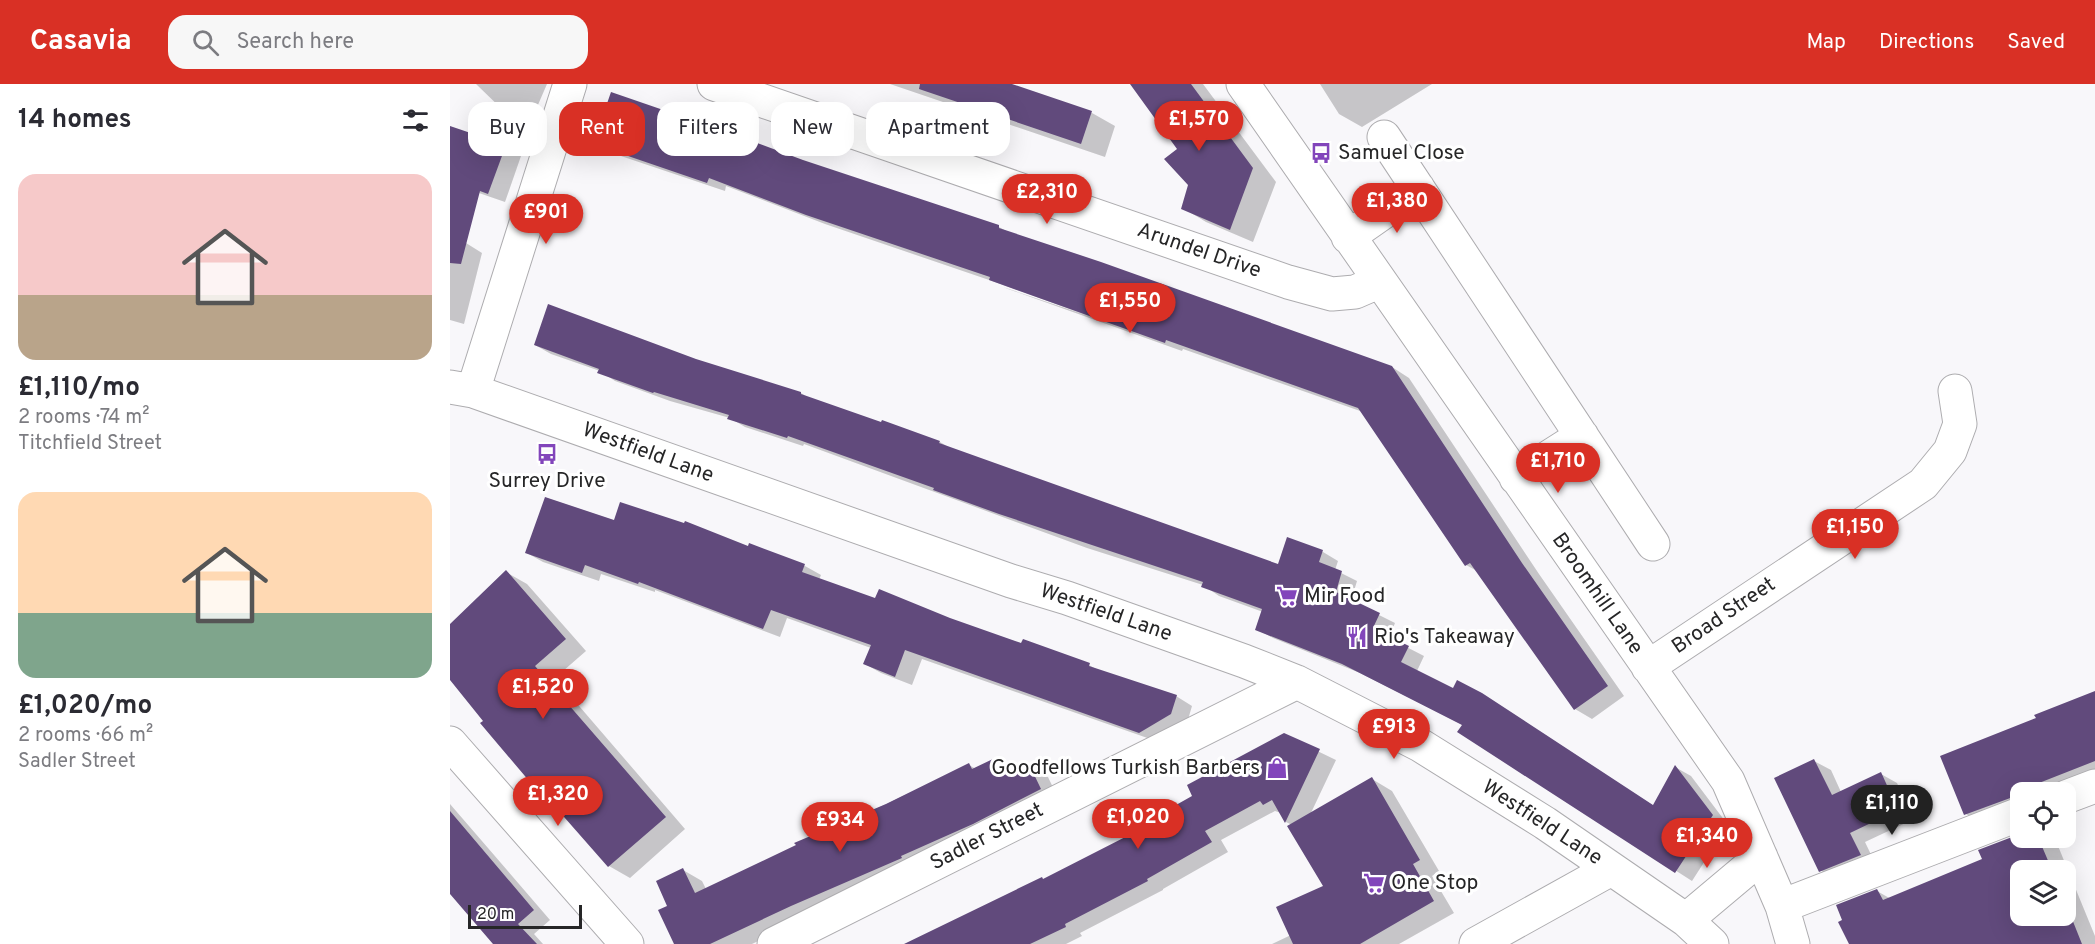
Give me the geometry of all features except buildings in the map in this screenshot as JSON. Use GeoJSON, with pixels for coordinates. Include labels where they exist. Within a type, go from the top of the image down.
{"type":"FeatureCollection","features":[{"type":"Feature","properties":{"kind":"street"},"geometry":{"type":"LineString","coordinates":[[462,389],[570,84]]}},
{"type":"Feature","properties":{"kind":"street","name":"Arundel Drive"},"geometry":{"type":"LineString","coordinates":[[714,84],[788,96],[1288,282],[1332,294],[1355,292],[1378,282]]}},
{"type":"Feature","properties":{"kind":"street","name":"Broomhill Lane"},"geometry":{"type":"LineString","coordinates":[[1243,84],[1378,282],[1728,781],[1782,906],[1793,944]]}},
{"type":"Feature","properties":{"kind":"street"},"geometry":{"type":"LineString","coordinates":[[1384,137],[1653,544]]}},
{"type":"Feature","properties":{"kind":"street"},"geometry":{"type":"LineString","coordinates":[[1348,237],[1418,188]]}},
{"type":"Feature","properties":{"kind":"street","name":"Westfield Lane"},"geometry":{"type":"LineString","coordinates":[[462,389],[1011,581],[1078,602],[1297,682],[1420,745],[1545,823],[1686,920],[1712,944]]}},
{"type":"Feature","properties":{"kind":"street","name":"Broad Street"},"geometry":{"type":"LineString","coordinates":[[1648,667],[1923,484],[1950,451],[1960,424],[1955,391]]}},
{"type":"Feature","properties":{"kind":"street"},"geometry":{"type":"LineString","coordinates":[[1516,478],[1582,436]]}},
{"type":"Feature","properties":{"kind":"street","name":"Sadler Street"},"geometry":{"type":"LineString","coordinates":[[774,944],[1297,682]]}},
{"type":"Feature","properties":{"kind":"street"},"geometry":{"type":"LineString","coordinates":[[450,743],[627,944]]}},
{"type":"Feature","properties":{"kind":"street"},"geometry":{"type":"LineString","coordinates":[[2076,793],[2095,786]]}},
{"type":"Feature","properties":{"kind":"street"},"geometry":{"type":"LineString","coordinates":[[1782,906],[2010,818]]}},
{"type":"Feature","properties":{"kind":"street"},"geometry":{"type":"LineString","coordinates":[[1686,920],[1761,857]]}},
{"type":"Feature","properties":{"kind":"street"},"geometry":{"type":"LineString","coordinates":[[1476,944],[1611,869]]}},
{"type":"Feature","properties":{"kind":"place","name":"Samuel Close"},"geometry":{"type":"Point","coordinates":[1321,153]}},
{"type":"Feature","properties":{"kind":"place","name":"Surrey Drive"},"geometry":{"type":"Point","coordinates":[547,454]}},
{"type":"Feature","properties":{"kind":"place","name":"Mir Food"},"geometry":{"type":"Point","coordinates":[1287,596]}},
{"type":"Feature","properties":{"kind":"place","name":"Rio's Takeaway"},"geometry":{"type":"Point","coordinates":[1357,637]}},
{"type":"Feature","properties":{"kind":"place","name":"Goodfellows Turkish Barbers"},"geometry":{"type":"Point","coordinates":[1277,768]}},
{"type":"Feature","properties":{"kind":"place","name":"One Stop"},"geometry":{"type":"Point","coordinates":[1374,883]}}]}
